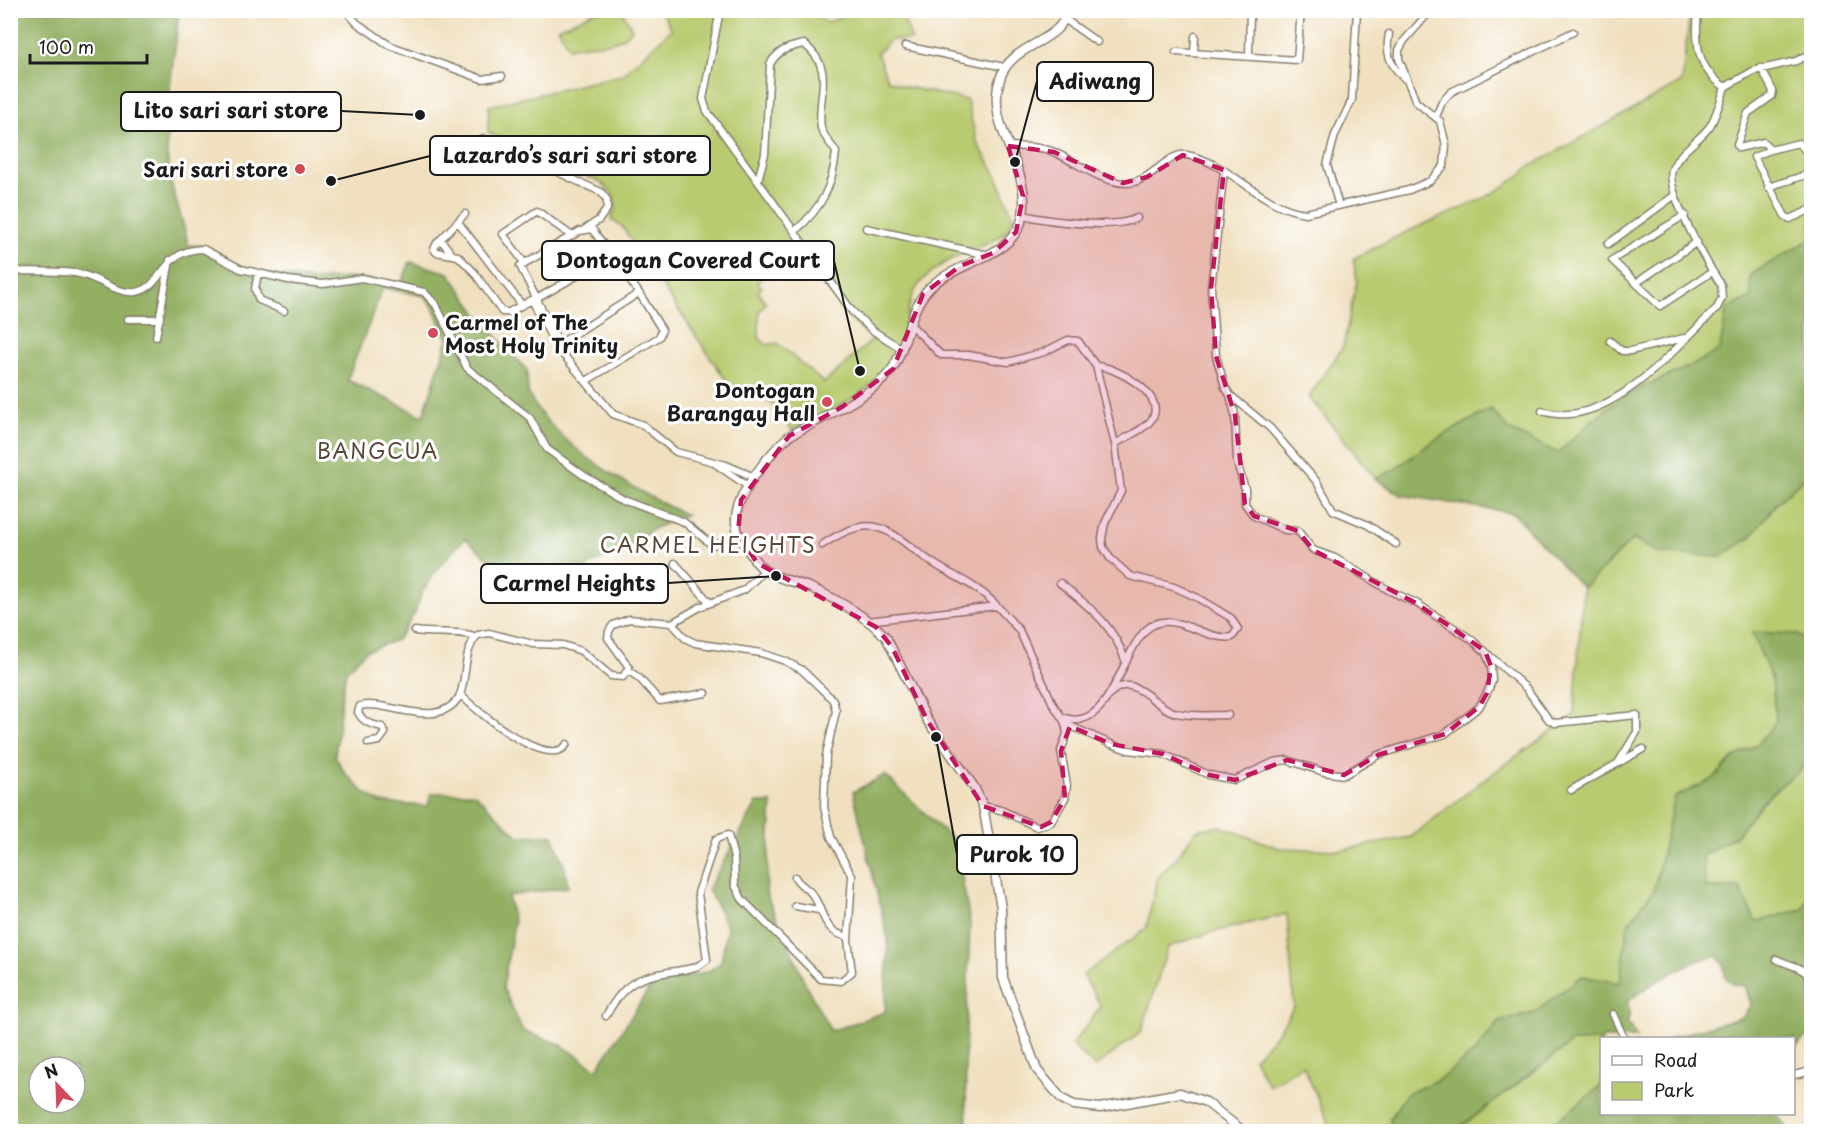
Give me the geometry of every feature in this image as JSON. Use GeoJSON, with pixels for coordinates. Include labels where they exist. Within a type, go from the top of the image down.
{"type":"FeatureCollection","features":[{"type":"Feature","properties":{"kind":"street"},"geometry":{"type":"LineString","coordinates":[[345,10],[369,32],[389,45],[482,79],[502,76]]}},
{"type":"Feature","properties":{"kind":"street"},"geometry":{"type":"LineString","coordinates":[[720,10],[703,99],[707,111],[856,316],[887,341],[902,349]]}},
{"type":"Feature","properties":{"kind":"street"},"geometry":{"type":"LineString","coordinates":[[1067,10],[1066,20],[1058,30],[1014,56],[1004,68],[996,94],[996,112],[1018,172],[1023,196],[1023,215],[1010,240],[988,255],[960,266],[933,284],[923,294],[912,312],[902,349],[893,369],[877,383],[830,415],[789,436],[754,477],[736,513],[735,523],[742,541],[765,570],[810,588],[867,621],[886,637],[927,720],[968,778],[983,806],[1001,908],[1003,978],[1032,1058],[1043,1078],[1062,1099],[1074,1105],[1089,1107],[1122,1105],[1161,1095],[1180,1093],[1197,1097],[1244,1131]]}},
{"type":"Feature","properties":{"kind":"street"},"geometry":{"type":"LineString","coordinates":[[1249,56],[1250,10]]}},
{"type":"Feature","properties":{"kind":"street"},"geometry":{"type":"LineString","coordinates":[[1176,52],[1297,60],[1301,10]]}},
{"type":"Feature","properties":{"kind":"street"},"geometry":{"type":"LineString","coordinates":[[1339,206],[1327,165],[1335,135],[1352,100],[1357,10]]}},
{"type":"Feature","properties":{"kind":"street"},"geometry":{"type":"LineString","coordinates":[[1008,146],[1039,148],[1054,152],[1106,178],[1123,183],[1148,177],[1173,158],[1183,154],[1224,170],[1292,212],[1321,212],[1409,190],[1438,175],[1444,166],[1446,145],[1443,129],[1436,117],[1416,102],[1406,79],[1399,50],[1431,10]]}},
{"type":"Feature","properties":{"kind":"street"},"geometry":{"type":"LineString","coordinates":[[1698,10],[1696,46],[1703,65],[1725,87]]}},
{"type":"Feature","properties":{"kind":"street"},"geometry":{"type":"LineString","coordinates":[[1066,20],[1097,42]]}},
{"type":"Feature","properties":{"kind":"street"},"geometry":{"type":"LineString","coordinates":[[1436,117],[1442,102],[1451,92],[1573,32]]}},
{"type":"Feature","properties":{"kind":"street"},"geometry":{"type":"LineString","coordinates":[[1389,34],[1386,50],[1394,68],[1406,79]]}},
{"type":"Feature","properties":{"kind":"street"},"geometry":{"type":"LineString","coordinates":[[1194,53],[1195,36]]}},
{"type":"Feature","properties":{"kind":"street"},"geometry":{"type":"LineString","coordinates":[[758,180],[765,154],[770,64],[775,56],[789,47],[804,44],[815,52],[822,67],[824,83],[821,130],[836,152],[835,170],[816,214],[795,231]]}},
{"type":"Feature","properties":{"kind":"street"},"geometry":{"type":"LineString","coordinates":[[905,46],[1004,68]]}},
{"type":"Feature","properties":{"kind":"street"},"geometry":{"type":"LineString","coordinates":[[1542,411],[1572,415],[1600,406],[1641,380],[1717,308],[1722,298],[1721,285],[1712,272],[1675,195],[1670,175],[1673,165],[1690,143],[1710,126],[1725,87],[1761,68],[1796,61],[1812,53]]}},
{"type":"Feature","properties":{"kind":"street"},"geometry":{"type":"LineString","coordinates":[[1761,68],[1771,86],[1772,96],[1748,113],[1737,145],[1739,148],[1764,142],[1770,150]]}},
{"type":"Feature","properties":{"kind":"street"},"geometry":{"type":"LineString","coordinates":[[483,138],[601,192],[607,200],[608,209],[599,220],[520,266],[538,298],[557,345]]}},
{"type":"Feature","properties":{"kind":"street"},"geometry":{"type":"LineString","coordinates":[[1812,159],[1799,143],[1770,150],[1754,157],[1785,216],[1790,219],[1812,209]]}},
{"type":"Feature","properties":{"kind":"street"},"geometry":{"type":"LineString","coordinates":[[1224,170],[1211,288],[1216,356],[1219,374],[1230,395],[1235,415],[1238,463],[1245,489],[1245,504],[1254,516],[1285,530],[1298,531],[1313,550],[1335,558],[1390,591],[1416,603],[1485,651],[1526,688],[1549,720],[1556,723],[1637,715],[1637,732],[1618,763]]}},
{"type":"Feature","properties":{"kind":"street"},"geometry":{"type":"LineString","coordinates":[[1768,187],[1812,173]]}},
{"type":"Feature","properties":{"kind":"street"},"geometry":{"type":"LineString","coordinates":[[1608,244],[1675,195]]}},
{"type":"Feature","properties":{"kind":"street"},"geometry":{"type":"LineString","coordinates":[[525,264],[503,234],[537,211],[572,236]]}},
{"type":"Feature","properties":{"kind":"street"},"geometry":{"type":"LineString","coordinates":[[465,214],[439,241],[435,246],[435,251],[458,256],[474,272],[502,312],[532,300],[557,345],[613,414],[637,422],[676,452],[712,461],[754,477]]}},
{"type":"Feature","properties":{"kind":"street"},"geometry":{"type":"LineString","coordinates":[[1023,215],[1064,223],[1123,223],[1137,218]]}},
{"type":"Feature","properties":{"kind":"street"},"geometry":{"type":"LineString","coordinates":[[1685,215],[1612,260],[1660,306],[1712,272]]}},
{"type":"Feature","properties":{"kind":"street"},"geometry":{"type":"LineString","coordinates":[[458,222],[522,305]]}},
{"type":"Feature","properties":{"kind":"street"},"geometry":{"type":"LineString","coordinates":[[866,228],[988,255]]}},
{"type":"Feature","properties":{"kind":"street"},"geometry":{"type":"LineString","coordinates":[[584,229],[595,231],[662,326],[661,334],[585,381]]}},
{"type":"Feature","properties":{"kind":"street"},"geometry":{"type":"LineString","coordinates":[[439,241],[446,244],[451,253]]}},
{"type":"Feature","properties":{"kind":"street"},"geometry":{"type":"LineString","coordinates":[[1636,283],[1697,242]]}},
{"type":"Feature","properties":{"kind":"street"},"geometry":{"type":"LineString","coordinates":[[10,271],[78,274],[114,288],[138,292],[153,283],[170,260],[182,253],[203,249],[224,263],[258,273],[323,284],[362,278],[424,292],[436,305],[467,368],[528,416],[543,445],[559,459],[624,499],[684,522],[712,545],[742,541]]}},
{"type":"Feature","properties":{"kind":"street"},"geometry":{"type":"LineString","coordinates":[[538,298],[613,255]]}},
{"type":"Feature","properties":{"kind":"street"},"geometry":{"type":"LineString","coordinates":[[156,337],[170,260]]}},
{"type":"Feature","properties":{"kind":"street"},"geometry":{"type":"LineString","coordinates":[[258,273],[255,289],[259,300],[284,311]]}},
{"type":"Feature","properties":{"kind":"street"},"geometry":{"type":"LineString","coordinates":[[557,345],[639,292]]}},
{"type":"Feature","properties":{"kind":"street"},"geometry":{"type":"LineString","coordinates":[[128,319],[160,319]]}},
{"type":"Feature","properties":{"kind":"street"},"geometry":{"type":"LineString","coordinates":[[910,324],[941,355],[968,355],[1008,362],[1044,352],[1071,340],[1080,343],[1096,366],[1115,444],[1121,491],[1105,523],[1103,548],[1110,558],[1130,576],[1173,587],[1196,597],[1231,618],[1238,629],[1232,637],[1223,638],[1179,624],[1159,623],[1147,629],[1125,660],[1109,695]]}},
{"type":"Feature","properties":{"kind":"street"},"geometry":{"type":"LineString","coordinates":[[1610,341],[1622,351],[1630,351],[1684,338]]}},
{"type":"Feature","properties":{"kind":"street"},"geometry":{"type":"LineString","coordinates":[[1096,366],[1116,369],[1133,380],[1147,394],[1154,410],[1153,418],[1148,423],[1115,444]]}},
{"type":"Feature","properties":{"kind":"street"},"geometry":{"type":"LineString","coordinates":[[1230,395],[1270,428],[1317,482],[1333,510],[1368,525],[1396,544]]}},
{"type":"Feature","properties":{"kind":"street"},"geometry":{"type":"LineString","coordinates":[[712,461],[749,487]]}},
{"type":"Feature","properties":{"kind":"street"},"geometry":{"type":"LineString","coordinates":[[822,545],[852,528],[877,527],[895,534],[933,563],[978,589],[1019,630],[1053,704],[1063,720],[1067,733],[1061,751],[1067,792],[1062,807],[1051,822],[1037,827],[1001,810],[983,806]]}},
{"type":"Feature","properties":{"kind":"street"},"geometry":{"type":"LineString","coordinates":[[675,563],[710,603]]}},
{"type":"Feature","properties":{"kind":"street"},"geometry":{"type":"LineString","coordinates":[[706,693],[660,701],[636,675],[629,671],[627,661],[608,638],[610,628],[629,619],[672,623],[710,603],[744,590],[765,570]]}},
{"type":"Feature","properties":{"kind":"street"},"geometry":{"type":"LineString","coordinates":[[1060,583],[1093,610],[1113,632],[1125,660]]}},
{"type":"Feature","properties":{"kind":"street"},"geometry":{"type":"LineString","coordinates":[[867,621],[997,606]]}},
{"type":"Feature","properties":{"kind":"street"},"geometry":{"type":"LineString","coordinates":[[606,1016],[623,989],[629,984],[658,973],[694,968],[707,960],[698,893],[715,841],[720,836],[728,835],[731,843],[734,881],[741,899],[821,979],[835,982],[850,975],[853,965],[848,937],[853,883],[851,869],[831,837],[824,807],[826,755],[836,711],[830,695],[802,670],[785,661],[761,653],[695,643],[685,638],[672,623]]}},
{"type":"Feature","properties":{"kind":"street"},"geometry":{"type":"LineString","coordinates":[[415,631],[434,635],[466,633],[476,637],[489,633],[533,644],[563,645],[581,651],[615,678],[623,677],[629,671]]}},
{"type":"Feature","properties":{"kind":"street"},"geometry":{"type":"LineString","coordinates":[[368,743],[380,741],[385,733],[382,727],[370,724],[361,718],[358,712],[362,706],[429,713],[448,707],[460,694],[462,678],[476,637]]}},
{"type":"Feature","properties":{"kind":"street"},"geometry":{"type":"LineString","coordinates":[[1063,720],[1128,750],[1163,754],[1209,775],[1234,780],[1274,762],[1287,760],[1324,772],[1344,775],[1378,755],[1445,734],[1479,707],[1492,681],[1491,666],[1485,651]]}},
{"type":"Feature","properties":{"kind":"street"},"geometry":{"type":"LineString","coordinates":[[1063,720],[1075,721],[1089,717],[1116,689],[1131,686],[1176,713],[1228,715]]}},
{"type":"Feature","properties":{"kind":"street"},"geometry":{"type":"LineString","coordinates":[[460,694],[482,715],[540,750],[554,753],[563,750],[567,744]]}},
{"type":"Feature","properties":{"kind":"street"},"geometry":{"type":"LineString","coordinates":[[1571,790],[1643,749]]}},
{"type":"Feature","properties":{"kind":"street"},"geometry":{"type":"LineString","coordinates":[[795,876],[800,885],[810,892],[829,928],[848,937]]}},
{"type":"Feature","properties":{"kind":"street"},"geometry":{"type":"LineString","coordinates":[[795,906],[814,907],[819,911]]}},
{"type":"Feature","properties":{"kind":"street"},"geometry":{"type":"LineString","coordinates":[[1776,959],[1807,971],[1812,997]]}},
{"type":"Feature","properties":{"kind":"street"},"geometry":{"type":"LineString","coordinates":[[1613,1014],[1624,1037]]}},
{"type":"Feature","properties":{"kind":"street"},"geometry":{"type":"LineString","coordinates":[[1795,1075],[1812,1071]]}},
{"type":"Feature","properties":{"kind":"highlighted area"},"geometry":{"type":"Polygon","coordinates":[[[1008,146],[1054,152],[1123,183],[1147,177],[1183,155],[1224,170],[1211,288],[1216,356],[1235,415],[1245,504],[1254,516],[1298,531],[1313,550],[1416,603],[1471,639],[1485,651],[1491,666],[1487,693],[1479,707],[1445,734],[1378,755],[1344,775],[1287,760],[1235,780],[1209,775],[1163,754],[1111,744],[1070,726],[1061,751],[1065,798],[1051,822],[1041,827],[983,806],[927,720],[892,647],[876,627],[757,563],[738,533],[741,500],[789,436],[842,407],[893,369],[923,294],[960,266],[993,253],[1016,232],[1023,196],[1008,146]]]}},
{"type":"Feature","properties":{"kind":"green space"},"geometry":{"type":"Polygon","coordinates":[[[10,11],[179,11],[169,92],[167,153],[171,182],[188,245],[205,246],[243,267],[259,272],[312,280],[349,278],[401,284],[410,262],[449,273],[485,324],[527,370],[530,397],[543,416],[560,434],[600,466],[686,515],[653,529],[629,548],[591,564],[575,583],[514,596],[509,563],[489,559],[465,538],[438,568],[422,592],[415,613],[397,640],[366,651],[346,671],[335,756],[345,773],[365,793],[381,803],[428,806],[431,793],[474,793],[518,836],[553,835],[564,865],[568,887],[508,896],[514,923],[503,988],[523,1031],[560,1044],[597,1069],[651,986],[709,971],[721,962],[727,927],[708,889],[757,803],[772,803],[766,894],[808,989],[831,1031],[885,1012],[888,939],[853,792],[885,775],[956,843],[970,923],[965,1059],[967,1131],[11,1131],[10,11]],[[383,288],[347,380],[423,416],[448,339],[433,307],[425,296],[383,288]]]}},
{"type":"Feature","properties":{"kind":"green space"},"geometry":{"type":"Polygon","coordinates":[[[596,11],[622,11],[632,29],[625,36],[611,42],[569,48],[558,28],[596,11]]]}},
{"type":"Feature","properties":{"kind":"green space"},"geometry":{"type":"Polygon","coordinates":[[[661,11],[810,11],[827,23],[855,11],[900,11],[912,40],[891,40],[877,53],[887,79],[902,86],[967,100],[977,143],[996,174],[1013,217],[1010,225],[999,237],[946,262],[920,284],[911,299],[902,340],[895,357],[871,384],[841,406],[792,430],[757,386],[736,395],[621,225],[611,220],[616,205],[612,193],[599,181],[537,158],[488,132],[489,106],[622,75],[672,29],[661,11]],[[798,266],[774,268],[757,282],[762,287],[758,292],[766,303],[759,312],[759,338],[767,345],[777,343],[824,383],[873,339],[850,319],[830,291],[798,266]]]}},
{"type":"Feature","properties":{"kind":"green space"},"geometry":{"type":"Polygon","coordinates":[[[1690,11],[1811,11],[1811,239],[1750,275],[1751,298],[1727,308],[1720,349],[1622,398],[1593,420],[1558,454],[1509,430],[1491,409],[1435,440],[1392,471],[1376,479],[1309,397],[1343,347],[1357,280],[1353,259],[1404,233],[1488,196],[1529,167],[1682,82],[1690,11]]]}},
{"type":"Feature","properties":{"kind":"green space"},"geometry":{"type":"Polygon","coordinates":[[[1811,239],[1811,471],[1776,504],[1750,538],[1720,557],[1658,553],[1633,539],[1583,588],[1513,513],[1401,495],[1376,479],[1392,471],[1435,440],[1491,409],[1509,430],[1558,453],[1593,420],[1622,398],[1720,349],[1727,308],[1751,298],[1750,275],[1811,239]]]}},
{"type":"Feature","properties":{"kind":"green space"},"geometry":{"type":"Polygon","coordinates":[[[1811,471],[1811,643],[1796,634],[1752,632],[1772,680],[1776,722],[1759,743],[1733,758],[1713,779],[1675,797],[1654,890],[1628,924],[1620,984],[1582,976],[1534,1013],[1499,1022],[1475,1052],[1440,1079],[1406,1094],[1390,1119],[1390,1131],[1332,1131],[1303,1065],[1269,1086],[1254,1058],[1278,1032],[1294,1007],[1287,914],[1209,933],[1168,947],[1141,1032],[1095,1067],[1072,1045],[1101,1006],[1083,975],[1146,929],[1158,876],[1176,858],[1196,830],[1220,826],[1279,848],[1342,850],[1411,837],[1482,781],[1574,715],[1583,588],[1633,539],[1658,553],[1750,538],[1776,504],[1811,471]]]}},
{"type":"Feature","properties":{"kind":"green space"},"geometry":{"type":"Polygon","coordinates":[[[1752,632],[1796,634],[1811,643],[1811,761],[1767,797],[1735,836],[1703,855],[1706,888],[1740,888],[1756,922],[1803,909],[1811,891],[1811,1031],[1795,1049],[1795,1037],[1673,1037],[1743,1017],[1751,1004],[1745,986],[1733,984],[1725,977],[1724,965],[1717,956],[1707,958],[1670,974],[1627,1002],[1630,1014],[1627,1022],[1636,1037],[1600,1037],[1600,1047],[1597,1041],[1572,1042],[1455,1131],[1390,1132],[1390,1119],[1406,1094],[1440,1079],[1475,1052],[1499,1022],[1534,1013],[1582,976],[1620,983],[1628,924],[1654,890],[1675,797],[1713,779],[1733,758],[1759,743],[1776,722],[1772,680],[1752,632]]]}},
{"type":"Feature","properties":{"kind":"green space"},"geometry":{"type":"Polygon","coordinates":[[[1811,761],[1811,891],[1803,909],[1756,922],[1706,888],[1703,855],[1735,836],[1767,797],[1811,761]]]}},
{"type":"Feature","properties":{"kind":"green space"},"geometry":{"type":"Polygon","coordinates":[[[1597,1041],[1600,1047],[1600,1087],[1551,1125],[1548,1131],[1455,1132],[1572,1042],[1597,1041]]]}},
{"type":"Feature","properties":{"kind":"green space"},"geometry":{"type":"Polygon","coordinates":[[[1600,1087],[1600,1115],[1777,1115],[1789,1130],[1548,1131],[1551,1125],[1600,1087]]]}},
{"type":"Feature","properties":{"kind":"place","name":"Lito sari sari store"},"geometry":{"type":"Point","coordinates":[420,115]}},
{"type":"Feature","properties":{"kind":"place","name":"Adiwang"},"geometry":{"type":"Point","coordinates":[1015,162]}},
{"type":"Feature","properties":{"kind":"place","name":"Sari sari store"},"geometry":{"type":"Point","coordinates":[300,169]}},
{"type":"Feature","properties":{"kind":"place","name":"Lazardo’s sari sari store"},"geometry":{"type":"Point","coordinates":[331,181]}},
{"type":"Feature","properties":{"kind":"place","name":"Carmel of The Most Holy Trinity"},"geometry":{"type":"Point","coordinates":[433,333]}},
{"type":"Feature","properties":{"kind":"place","name":"Dontogan Covered Court"},"geometry":{"type":"Point","coordinates":[860,371]}},
{"type":"Feature","properties":{"kind":"place","name":"Dontogan Barangay Hall"},"geometry":{"type":"Point","coordinates":[827,402]}},
{"type":"Feature","properties":{"kind":"place","name":"Carmel Heights"},"geometry":{"type":"Point","coordinates":[776,576]}},
{"type":"Feature","properties":{"kind":"place","name":"Purok 10"},"geometry":{"type":"Point","coordinates":[936,737]}},
{"type":"Feature","properties":{"kind":"district","name":"BANGCUA"},"geometry":{"type":"Point","coordinates":[378,450]}},
{"type":"Feature","properties":{"kind":"district","name":"CARMEL HEIGHTS"},"geometry":{"type":"Point","coordinates":[708,544]}}]}
